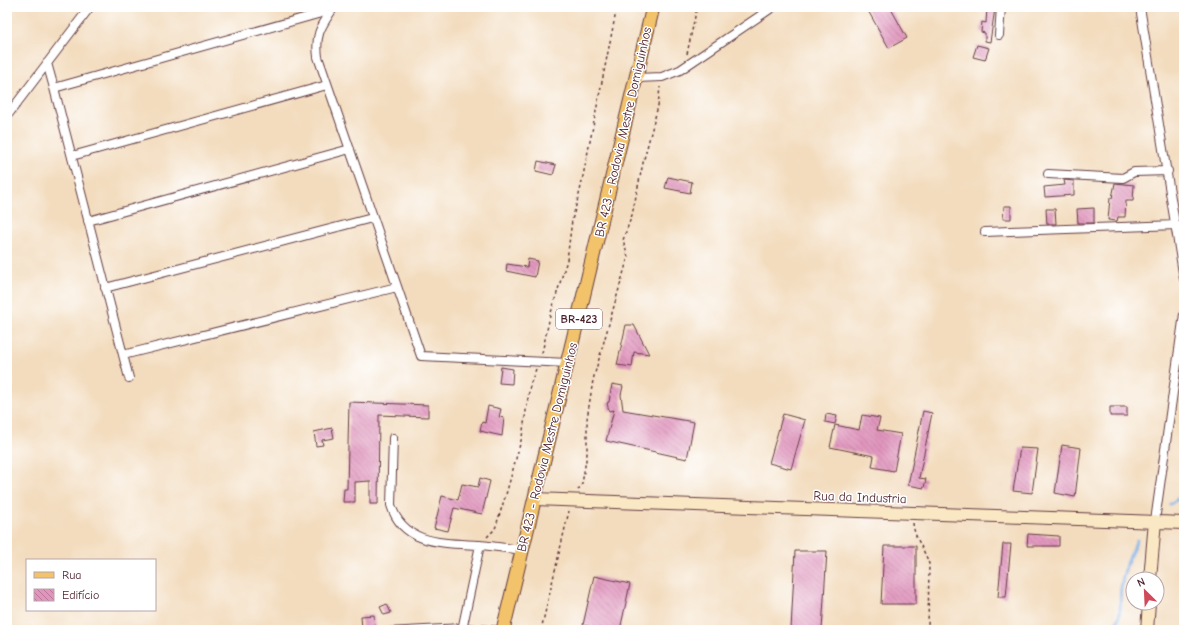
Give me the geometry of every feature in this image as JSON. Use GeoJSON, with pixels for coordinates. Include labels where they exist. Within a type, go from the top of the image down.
{"type":"FeatureCollection","features":[{"type":"Feature","properties":{"kind":"main road","name":"BR 423 - Rodovia Mestre Domiguinhos"},"geometry":{"type":"LineString","coordinates":[[503,630],[521,550],[535,500],[653,7]]}},
{"type":"Feature","properties":{"kind":"street"},"geometry":{"type":"LineString","coordinates":[[7,116],[90,7]]}},
{"type":"Feature","properties":{"kind":"street"},"geometry":{"type":"LineString","coordinates":[[636,78],[662,77],[680,70],[773,7]]}},
{"type":"Feature","properties":{"kind":"street"},"geometry":{"type":"LineString","coordinates":[[999,36],[1001,7]]}},
{"type":"Feature","properties":{"kind":"street"},"geometry":{"type":"LineString","coordinates":[[1140,7],[1177,225],[1184,279]]}},
{"type":"Feature","properties":{"kind":"street"},"geometry":{"type":"LineString","coordinates":[[54,88],[333,9]]}},
{"type":"Feature","properties":{"kind":"street"},"geometry":{"type":"LineString","coordinates":[[333,9],[320,30],[316,44],[318,57],[372,218],[421,356],[568,362]]}},
{"type":"Feature","properties":{"kind":"street"},"geometry":{"type":"LineString","coordinates":[[47,63],[128,378]]}},
{"type":"Feature","properties":{"kind":"street"},"geometry":{"type":"LineString","coordinates":[[72,156],[327,85]]}},
{"type":"Feature","properties":{"kind":"street"},"geometry":{"type":"LineString","coordinates":[[88,220],[350,149]]}},
{"type":"Feature","properties":{"kind":"street"},"geometry":{"type":"LineString","coordinates":[[1048,174],[1124,178],[1134,172],[1168,172]]}},
{"type":"Feature","properties":{"kind":"street"},"geometry":{"type":"LineString","coordinates":[[105,288],[372,218]]}},
{"type":"Feature","properties":{"kind":"street"},"geometry":{"type":"LineString","coordinates":[[985,232],[1177,225]]}},
{"type":"Feature","properties":{"kind":"street"},"geometry":{"type":"LineString","coordinates":[[123,355],[397,288]]}},
{"type":"Feature","properties":{"kind":"street"},"geometry":{"type":"LineString","coordinates":[[1151,571],[1155,521],[1184,314]]}},
{"type":"Feature","properties":{"kind":"street"},"geometry":{"type":"LineString","coordinates":[[393,438],[391,505],[397,520],[404,528],[423,539],[443,543],[480,545],[521,550]]}},
{"type":"Feature","properties":{"kind":"street","name":"Rua da Industria"},"geometry":{"type":"LineString","coordinates":[[535,500],[572,500],[1184,523]]}},
{"type":"Feature","properties":{"kind":"street"},"geometry":{"type":"LineString","coordinates":[[462,628],[480,545]]}},
{"type":"Feature","properties":{"kind":"street"},"geometry":{"type":"LineString","coordinates":[[1147,630],[1148,611]]}},
{"type":"Feature","properties":{"kind":"lane"},"geometry":{"type":"LineString","coordinates":[[279,628],[286,630]]}},
{"type":"Feature","properties":{"kind":"lane"},"geometry":{"type":"LineString","coordinates":[[387,630],[462,628],[503,630]]}},
{"type":"Feature","properties":{"kind":"path"},"geometry":{"type":"LineString","coordinates":[[480,545],[495,529],[522,437],[532,379],[540,360],[550,316],[566,260],[572,220],[580,191],[617,7]]}},
{"type":"Feature","properties":{"kind":"path"},"geometry":{"type":"LineString","coordinates":[[680,70],[686,56],[697,7]]}},
{"type":"Feature","properties":{"kind":"path"},"geometry":{"type":"LineString","coordinates":[[541,630],[572,500],[582,484],[587,454],[588,406],[593,380],[628,257],[623,240],[632,215],[643,163],[658,106],[662,77]]}},
{"type":"Feature","properties":{"kind":"path"},"geometry":{"type":"LineString","coordinates":[[912,513],[914,531],[930,564],[928,630]]}},
{"type":"Feature","properties":{"kind":"building"},"geometry":{"type":"Polygon","coordinates":[[[866,7],[890,7],[907,38],[889,48],[866,7]]]}},
{"type":"Feature","properties":{"kind":"building"},"geometry":{"type":"Polygon","coordinates":[[[987,8],[995,8],[990,42],[985,41],[985,33],[981,32],[982,22],[986,23],[987,8]]]}},
{"type":"Feature","properties":{"kind":"building"},"geometry":{"type":"Polygon","coordinates":[[[977,45],[989,48],[985,60],[973,57],[977,45]]]}},
{"type":"Feature","properties":{"kind":"building"},"geometry":{"type":"Polygon","coordinates":[[[538,161],[556,165],[553,175],[536,171],[538,161]]]}},
{"type":"Feature","properties":{"kind":"building"},"geometry":{"type":"Polygon","coordinates":[[[668,177],[692,182],[690,193],[665,188],[668,177]]]}},
{"type":"Feature","properties":{"kind":"building"},"geometry":{"type":"Polygon","coordinates":[[[1064,180],[1074,181],[1074,195],[1045,197],[1044,187],[1065,185],[1064,180]]]}},
{"type":"Feature","properties":{"kind":"building"},"geometry":{"type":"Polygon","coordinates":[[[1115,183],[1134,185],[1133,201],[1126,201],[1125,217],[1118,217],[1117,221],[1108,220],[1110,198],[1112,198],[1115,183]]]}},
{"type":"Feature","properties":{"kind":"building"},"geometry":{"type":"Polygon","coordinates":[[[1004,206],[1011,206],[1011,219],[1003,219],[1004,206]]]}},
{"type":"Feature","properties":{"kind":"building"},"geometry":{"type":"Polygon","coordinates":[[[1094,208],[1094,223],[1078,223],[1077,209],[1094,208]]]}},
{"type":"Feature","properties":{"kind":"building"},"geometry":{"type":"Polygon","coordinates":[[[1046,209],[1055,209],[1056,224],[1047,224],[1046,209]]]}},
{"type":"Feature","properties":{"kind":"building"},"geometry":{"type":"Polygon","coordinates":[[[528,259],[538,261],[535,277],[506,271],[507,264],[527,267],[528,259]]]}},
{"type":"Feature","properties":{"kind":"building"},"geometry":{"type":"Polygon","coordinates":[[[626,325],[634,325],[649,354],[634,352],[632,367],[617,365],[626,325]]]}},
{"type":"Feature","properties":{"kind":"building"},"geometry":{"type":"Polygon","coordinates":[[[501,367],[513,369],[512,384],[499,383],[501,367]]]}},
{"type":"Feature","properties":{"kind":"building"},"geometry":{"type":"Polygon","coordinates":[[[612,384],[623,386],[621,395],[623,410],[694,422],[687,459],[606,441],[614,410],[609,411],[607,403],[609,402],[612,384]]]}},
{"type":"Feature","properties":{"kind":"building"},"geometry":{"type":"Polygon","coordinates":[[[349,402],[428,405],[428,417],[379,415],[378,504],[370,504],[370,481],[355,482],[355,502],[343,502],[344,489],[347,489],[349,402]]]}},
{"type":"Feature","properties":{"kind":"building"},"geometry":{"type":"Polygon","coordinates":[[[488,406],[501,409],[499,417],[504,418],[502,436],[480,431],[482,422],[485,423],[488,406]]]}},
{"type":"Feature","properties":{"kind":"building"},"geometry":{"type":"Polygon","coordinates":[[[1110,407],[1127,407],[1127,416],[1110,416],[1110,407]]]}},
{"type":"Feature","properties":{"kind":"building"},"geometry":{"type":"Polygon","coordinates":[[[923,411],[932,413],[919,478],[926,479],[924,488],[908,485],[923,411]]]}},
{"type":"Feature","properties":{"kind":"building"},"geometry":{"type":"Polygon","coordinates":[[[783,414],[805,420],[791,469],[769,463],[783,414]]]}},
{"type":"Feature","properties":{"kind":"building"},"geometry":{"type":"Polygon","coordinates":[[[826,414],[837,416],[835,424],[825,422],[826,414]]]}},
{"type":"Feature","properties":{"kind":"building"},"geometry":{"type":"Polygon","coordinates":[[[862,415],[880,418],[877,430],[901,434],[894,471],[872,467],[874,456],[830,447],[835,425],[859,430],[862,415]]]}},
{"type":"Feature","properties":{"kind":"building"},"geometry":{"type":"Polygon","coordinates":[[[332,428],[334,438],[322,440],[323,445],[316,446],[314,432],[332,428]]]}},
{"type":"Feature","properties":{"kind":"building"},"geometry":{"type":"Polygon","coordinates":[[[1062,445],[1081,448],[1075,497],[1055,493],[1062,445]]]}},
{"type":"Feature","properties":{"kind":"building"},"geometry":{"type":"Polygon","coordinates":[[[1020,448],[1038,449],[1032,493],[1013,491],[1020,448]]]}},
{"type":"Feature","properties":{"kind":"building"},"geometry":{"type":"Polygon","coordinates":[[[480,478],[490,481],[482,514],[454,508],[448,531],[434,528],[442,496],[458,500],[462,484],[478,487],[480,478]]]}},
{"type":"Feature","properties":{"kind":"building"},"geometry":{"type":"Polygon","coordinates":[[[1028,534],[1059,536],[1059,546],[1027,546],[1028,534]]]}},
{"type":"Feature","properties":{"kind":"building"},"geometry":{"type":"Polygon","coordinates":[[[1003,544],[1011,544],[1006,597],[998,597],[1003,544]]]}},
{"type":"Feature","properties":{"kind":"building"},"geometry":{"type":"Polygon","coordinates":[[[884,546],[916,546],[916,604],[881,604],[884,546]]]}},
{"type":"Feature","properties":{"kind":"building"},"geometry":{"type":"Polygon","coordinates":[[[795,551],[827,551],[822,630],[791,630],[795,551]]]}},
{"type":"Feature","properties":{"kind":"building"},"geometry":{"type":"Polygon","coordinates":[[[594,576],[630,584],[620,630],[606,630],[583,625],[594,576]]]}},
{"type":"Feature","properties":{"kind":"building"},"geometry":{"type":"Polygon","coordinates":[[[387,604],[391,613],[384,615],[380,607],[387,604]]]}},
{"type":"Feature","properties":{"kind":"building"},"geometry":{"type":"Polygon","coordinates":[[[374,615],[375,628],[362,629],[361,616],[374,615]]]}},
{"type":"Feature","properties":{"kind":"waterway"},"geometry":{"type":"LineString","coordinates":[[1181,7],[1184,12]]}},
{"type":"Feature","properties":{"kind":"waterway"},"geometry":{"type":"LineString","coordinates":[[1170,504],[1184,495]]}},
{"type":"Feature","properties":{"kind":"waterway"},"geometry":{"type":"LineString","coordinates":[[1113,630],[1119,614],[1123,576],[1129,557],[1137,540]]}}]}
